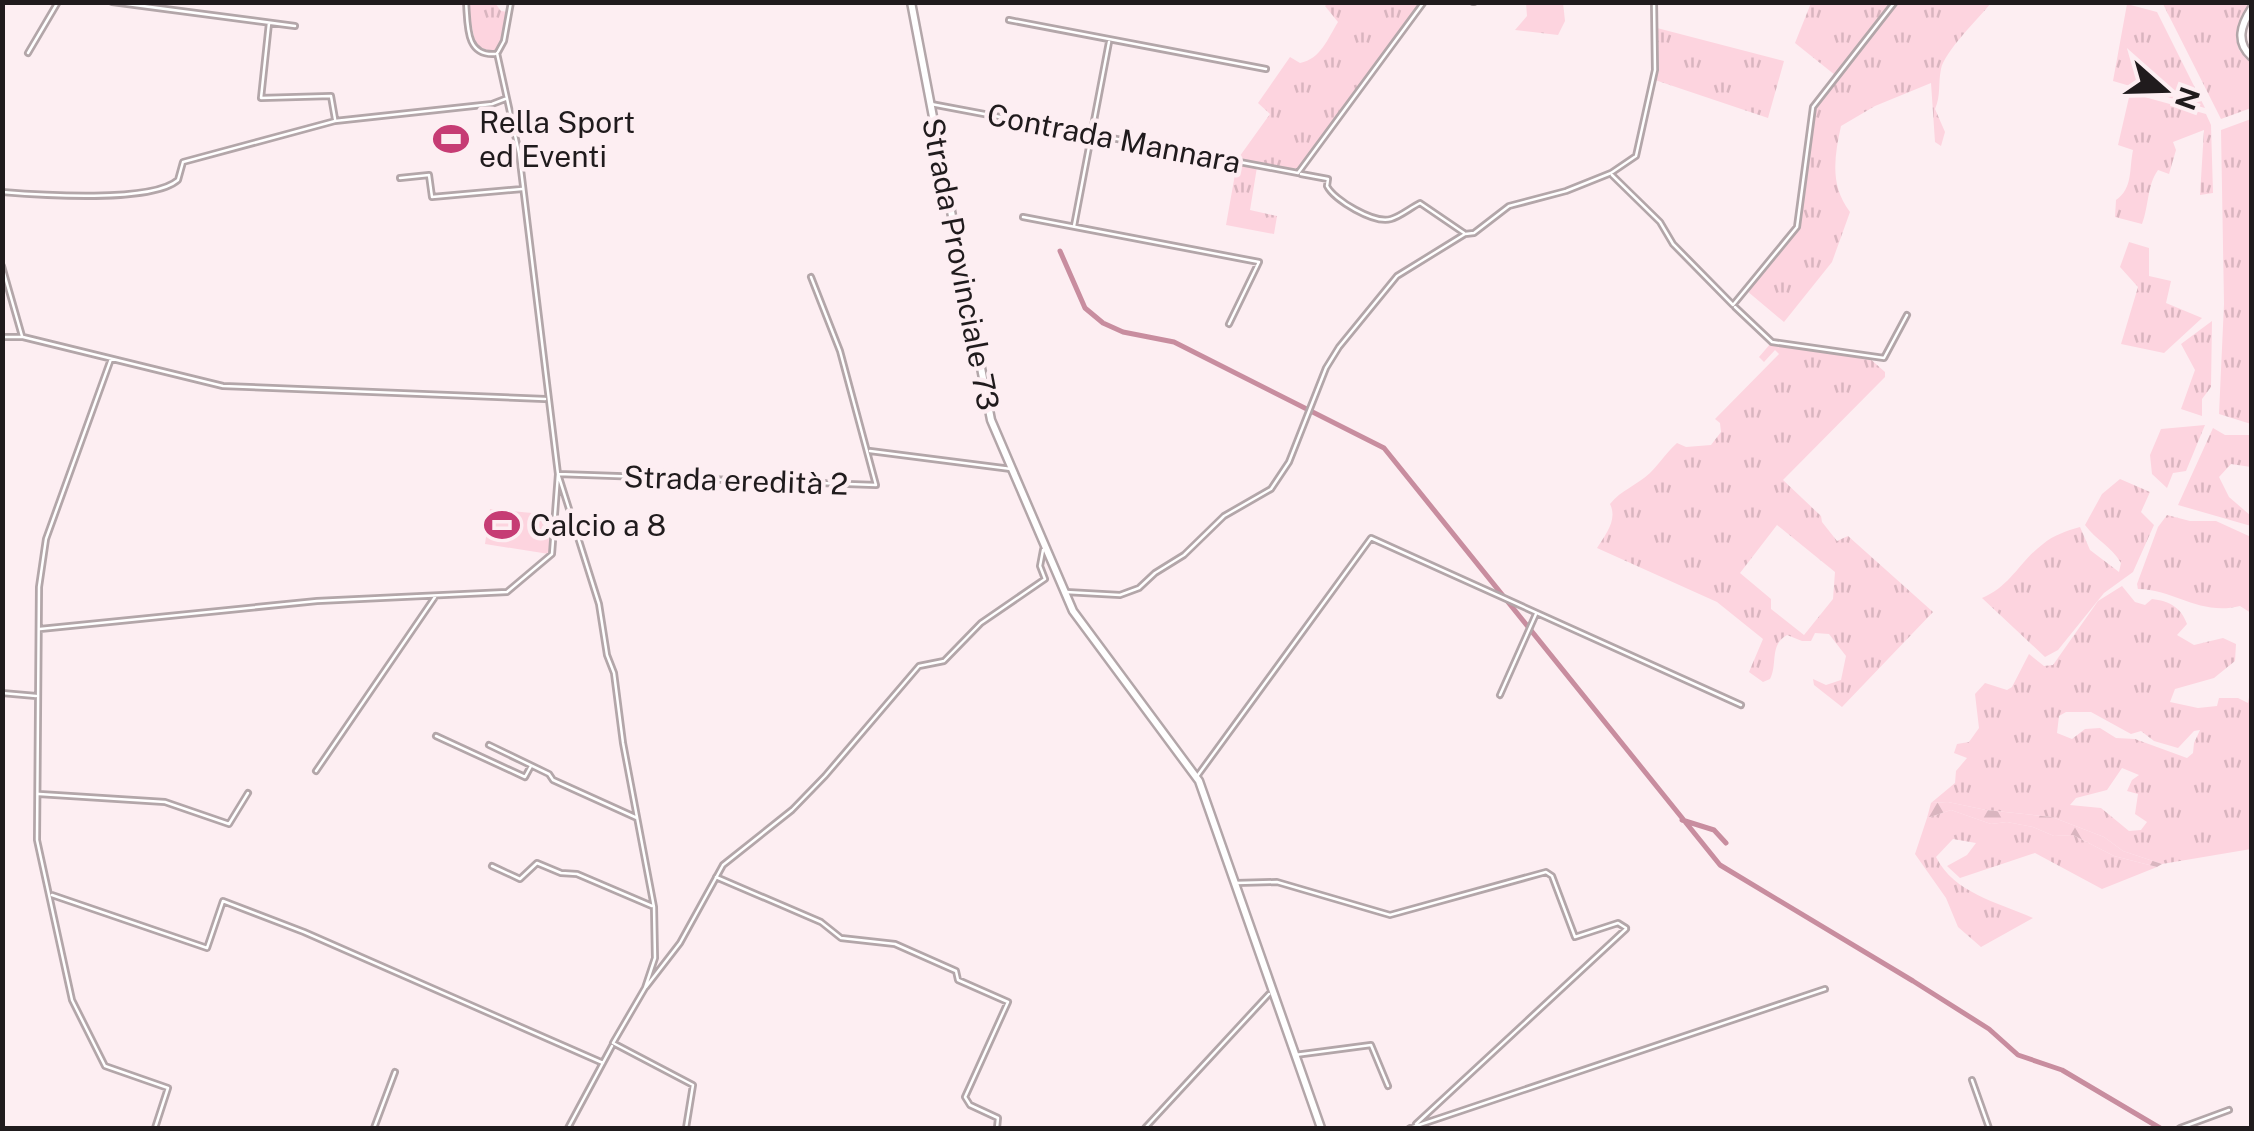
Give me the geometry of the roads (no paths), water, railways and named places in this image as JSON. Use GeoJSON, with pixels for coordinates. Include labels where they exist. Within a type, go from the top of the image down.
{"type":"FeatureCollection","features":[{"type":"Feature","properties":{"kind":"main road","name":"Strada Provinciale 73"},"geometry":{"type":"LineString","coordinates":[[910,2],[986,407],[1073,612],[1197,776],[1320,1128]]}},
{"type":"Feature","properties":{"kind":"main road"},"geometry":{"type":"LineString","coordinates":[[2252,8],[2240,35],[2241,44],[2252,57]]}},
{"type":"Feature","properties":{"kind":"street"},"geometry":{"type":"LineString","coordinates":[[28,53],[58,2]]}},
{"type":"Feature","properties":{"kind":"street"},"geometry":{"type":"LineString","coordinates":[[112,2],[295,26]]}},
{"type":"Feature","properties":{"kind":"street"},"geometry":{"type":"LineString","coordinates":[[466,2],[468,34],[473,46],[484,54],[497,53]]}},
{"type":"Feature","properties":{"kind":"street"},"geometry":{"type":"LineString","coordinates":[[511,2],[504,42],[497,53],[524,189],[558,474],[598,604],[606,655],[614,672],[623,743],[654,907],[655,958],[645,988]]}},
{"type":"Feature","properties":{"kind":"street"},"geometry":{"type":"LineString","coordinates":[[1298,174],[1424,2]]}},
{"type":"Feature","properties":{"kind":"street"},"geometry":{"type":"LineString","coordinates":[[1065,592],[1120,595],[1139,588],[1184,555],[1234,509],[1271,489],[1288,462],[1329,362],[1404,270],[1465,234],[1474,233],[1508,206],[1566,191],[1631,161],[1639,145],[1655,70],[1654,2]]}},
{"type":"Feature","properties":{"kind":"street"},"geometry":{"type":"LineString","coordinates":[[1733,305],[1797,227],[1813,107],[1895,2]]}},
{"type":"Feature","properties":{"kind":"street"},"geometry":{"type":"LineString","coordinates":[[1009,20],[1266,69]]}},
{"type":"Feature","properties":{"kind":"street"},"geometry":{"type":"LineString","coordinates":[[270,23],[262,100],[331,96],[335,120]]}},
{"type":"Feature","properties":{"kind":"street"},"geometry":{"type":"LineString","coordinates":[[1074,227],[1109,40]]}},
{"type":"Feature","properties":{"kind":"street"},"geometry":{"type":"LineString","coordinates":[[2,192],[94,197],[156,191],[178,180],[183,162],[335,120],[492,104],[508,98]]}},
{"type":"Feature","properties":{"kind":"street","name":"Contrada Mannara"},"geometry":{"type":"LineString","coordinates":[[930,103],[1328,179],[1326,186],[1332,194],[1378,220],[1392,219],[1420,204],[1465,234]]}},
{"type":"Feature","properties":{"kind":"street"},"geometry":{"type":"LineString","coordinates":[[1610,173],[1660,222],[1673,244],[1772,342],[1884,358],[1907,315]]}},
{"type":"Feature","properties":{"kind":"street"},"geometry":{"type":"LineString","coordinates":[[400,178],[429,175],[432,198],[524,189]]}},
{"type":"Feature","properties":{"kind":"street"},"geometry":{"type":"LineString","coordinates":[[1023,217],[1259,262],[1229,324]]}},
{"type":"Feature","properties":{"kind":"street"},"geometry":{"type":"LineString","coordinates":[[2,266],[22,337]]}},
{"type":"Feature","properties":{"kind":"street","name":"Strada eredità 2"},"geometry":{"type":"LineString","coordinates":[[558,474],[876,484],[840,351],[811,276]]}},
{"type":"Feature","properties":{"kind":"street"},"geometry":{"type":"LineString","coordinates":[[2,338],[22,337],[223,386],[548,400]]}},
{"type":"Feature","properties":{"kind":"street"},"geometry":{"type":"LineString","coordinates":[[111,359],[46,540],[39,587],[37,840],[72,1000],[105,1066],[168,1088],[155,1128]]}},
{"type":"Feature","properties":{"kind":"street"},"geometry":{"type":"LineString","coordinates":[[867,452],[1012,470]]}},
{"type":"Feature","properties":{"kind":"street"},"geometry":{"type":"LineString","coordinates":[[40,629],[318,602],[507,592],[550,558],[558,474]]}},
{"type":"Feature","properties":{"kind":"street"},"geometry":{"type":"LineString","coordinates":[[1197,776],[1369,538],[1741,706]]}},
{"type":"Feature","properties":{"kind":"street"},"geometry":{"type":"LineString","coordinates":[[568,1128],[645,988],[680,943],[724,864],[792,810],[919,666],[944,661],[982,623],[1045,579],[1040,566],[1045,546]]}},
{"type":"Feature","properties":{"kind":"street"},"geometry":{"type":"LineString","coordinates":[[316,771],[436,596]]}},
{"type":"Feature","properties":{"kind":"street"},"geometry":{"type":"LineString","coordinates":[[1500,695],[1537,613]]}},
{"type":"Feature","properties":{"kind":"street"},"geometry":{"type":"LineString","coordinates":[[2,692],[39,696]]}},
{"type":"Feature","properties":{"kind":"street"},"geometry":{"type":"LineString","coordinates":[[436,736],[524,776],[531,765]]}},
{"type":"Feature","properties":{"kind":"street"},"geometry":{"type":"LineString","coordinates":[[488,745],[638,819]]}},
{"type":"Feature","properties":{"kind":"street"},"geometry":{"type":"LineString","coordinates":[[38,794],[165,802],[230,824],[248,793]]}},
{"type":"Feature","properties":{"kind":"street"},"geometry":{"type":"LineString","coordinates":[[492,866],[520,878],[537,862],[561,874],[577,874],[654,907]]}},
{"type":"Feature","properties":{"kind":"street"},"geometry":{"type":"LineString","coordinates":[[1235,883],[1277,882],[1390,915],[1546,872],[1552,876],[1575,937],[1618,924],[1626,928],[1411,1128]]}},
{"type":"Feature","properties":{"kind":"street"},"geometry":{"type":"LineString","coordinates":[[715,876],[808,916],[841,938],[904,947],[956,971],[958,980],[1008,1002],[965,1097],[970,1105],[998,1118],[997,1128]]}},
{"type":"Feature","properties":{"kind":"street"},"geometry":{"type":"LineString","coordinates":[[50,895],[207,948],[223,901],[304,932],[603,1063]]}},
{"type":"Feature","properties":{"kind":"street"},"geometry":{"type":"LineString","coordinates":[[1411,1128],[1825,988]]}},
{"type":"Feature","properties":{"kind":"street"},"geometry":{"type":"LineString","coordinates":[[1145,1128],[1271,992]]}},
{"type":"Feature","properties":{"kind":"street"},"geometry":{"type":"LineString","coordinates":[[613,1043],[693,1085],[686,1128]]}},
{"type":"Feature","properties":{"kind":"street"},"geometry":{"type":"LineString","coordinates":[[1294,1055],[1372,1045],[1388,1086]]}},
{"type":"Feature","properties":{"kind":"street"},"geometry":{"type":"LineString","coordinates":[[374,1128],[395,1072]]}},
{"type":"Feature","properties":{"kind":"street"},"geometry":{"type":"LineString","coordinates":[[1972,1080],[1989,1128]]}},
{"type":"Feature","properties":{"kind":"street"},"geometry":{"type":"LineString","coordinates":[[2180,1128],[2229,1110]]}},
{"type":"Feature","properties":{"kind":"waterway"},"geometry":{"type":"LineString","coordinates":[[1060,251],[1085,308],[1103,323],[1123,332],[1174,342],[1384,448],[1720,865],[1989,1029],[2018,1055],[2062,1070],[2160,1128]]}},
{"type":"Feature","properties":{"kind":"waterway"},"geometry":{"type":"LineString","coordinates":[[1682,820],[1714,830],[1726,843]]}},
{"type":"Feature","properties":{"kind":"place","name":"Rella Sport ed Eventi"},"geometry":{"type":"Point","coordinates":[451,139]}},
{"type":"Feature","properties":{"kind":"place","name":"Calcio a 8"},"geometry":{"type":"Point","coordinates":[502,525]}}]}
